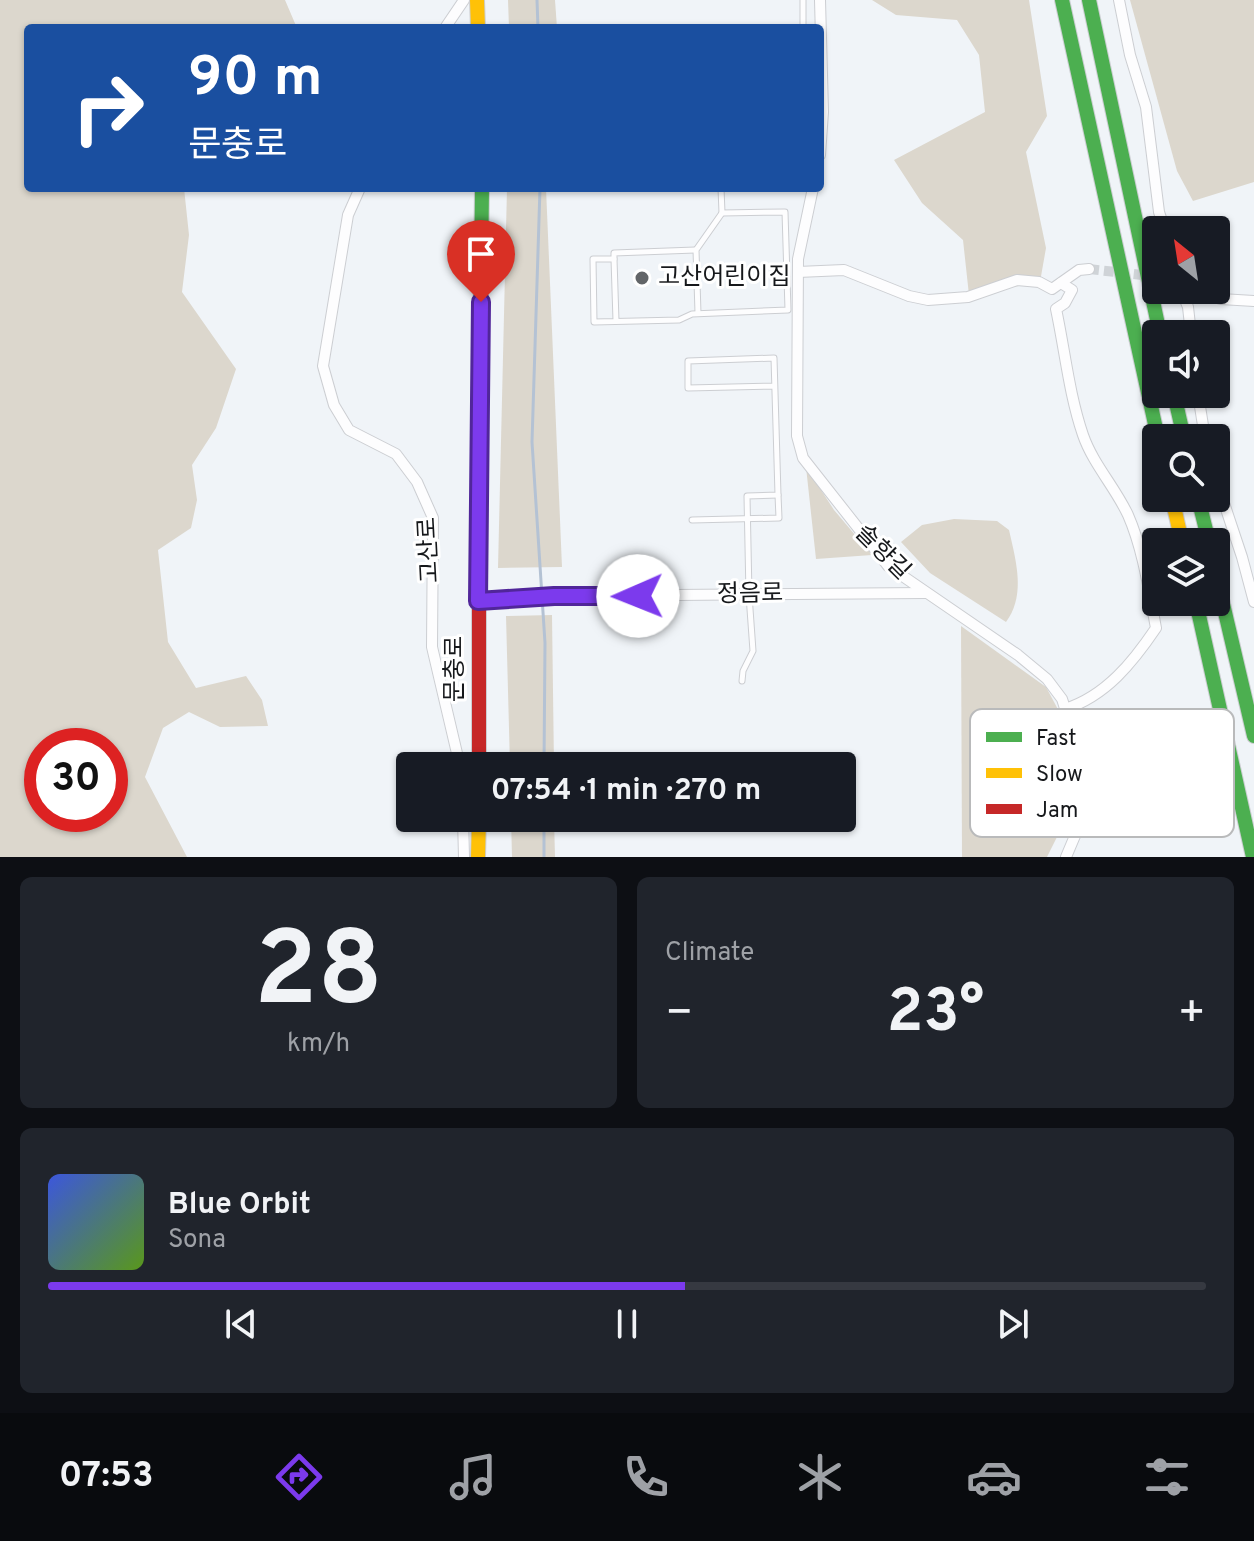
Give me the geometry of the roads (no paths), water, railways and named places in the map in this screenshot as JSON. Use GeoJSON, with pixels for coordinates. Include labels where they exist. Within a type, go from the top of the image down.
{"type":"FeatureCollection","features":[{"type":"Feature","properties":{"kind":"main road"},"geometry":{"type":"LineString","coordinates":[[477,0],[478,24]]}},
{"type":"Feature","properties":{"kind":"main road"},"geometry":{"type":"LineString","coordinates":[[1062,0],[1155,424]]}},
{"type":"Feature","properties":{"kind":"main road"},"geometry":{"type":"LineString","coordinates":[[1089,0],[1157,320]]}},
{"type":"Feature","properties":{"kind":"main road","name":"문충로"},"geometry":{"type":"LineString","coordinates":[[479,752],[482,192]]}},
{"type":"Feature","properties":{"kind":"main road"},"geometry":{"type":"LineString","coordinates":[[1199,616],[1220,709]]}},
{"type":"Feature","properties":{"kind":"main road"},"geometry":{"type":"LineString","coordinates":[[1226,616],[1254,736]]}},
{"type":"Feature","properties":{"kind":"main road"},"geometry":{"type":"LineString","coordinates":[[1234,772],[1253,857]]}},
{"type":"Feature","properties":{"kind":"main road"},"geometry":{"type":"LineString","coordinates":[[478,857],[479,832]]}},
{"type":"Feature","properties":{"kind":"street"},"geometry":{"type":"LineString","coordinates":[[448,24],[464,0]]}},
{"type":"Feature","properties":{"kind":"street"},"geometry":{"type":"LineString","coordinates":[[820,0],[820,24]]}},
{"type":"Feature","properties":{"kind":"street"},"geometry":{"type":"LineString","coordinates":[[1119,0],[1130,55],[1146,107],[1160,216]]}},
{"type":"Feature","properties":{"kind":"street","name":"고산로"},"geometry":{"type":"LineString","coordinates":[[358,192],[348,215],[323,366],[334,405],[349,430],[396,454],[417,482],[433,518],[432,647],[457,752]]}},
{"type":"Feature","properties":{"kind":"street","name":"솔향길"},"geometry":{"type":"LineString","coordinates":[[812,192],[798,259],[797,436],[803,458],[888,566],[1018,655],[1047,679],[1065,709]]}},
{"type":"Feature","properties":{"kind":"street"},"geometry":{"type":"LineString","coordinates":[[798,272],[844,270],[909,296],[928,300],[968,297],[1017,280],[1039,282],[1052,289],[1079,270],[1089,269]]}},
{"type":"Feature","properties":{"kind":"street"},"geometry":{"type":"LineString","coordinates":[[1061,283],[1072,290],[1065,303],[1056,309],[1065,344],[1069,384],[1083,436],[1095,463],[1127,514],[1146,578],[1156,628],[1137,656],[1102,692],[1082,704],[1065,709]]}},
{"type":"Feature","properties":{"kind":"street"},"geometry":{"type":"LineString","coordinates":[[1230,300],[1254,301]]}},
{"type":"Feature","properties":{"kind":"street"},"geometry":{"type":"LineString","coordinates":[[1227,512],[1254,602]]}},
{"type":"Feature","properties":{"kind":"street","name":"정음로"},"geometry":{"type":"LineString","coordinates":[[478,601],[554,596],[926,593]]}},
{"type":"Feature","properties":{"kind":"street"},"geometry":{"type":"LineString","coordinates":[[463,832],[464,857]]}},
{"type":"Feature","properties":{"kind":"street","name":"솔향길"},"geometry":{"type":"LineString","coordinates":[[1066,857],[1074,837]]}},
{"type":"Feature","properties":{"kind":"lane"},"geometry":{"type":"LineString","coordinates":[[803,0],[803,24]]}},
{"type":"Feature","properties":{"kind":"lane"},"geometry":{"type":"LineString","coordinates":[[698,313],[696,250],[722,213],[721,192]]}},
{"type":"Feature","properties":{"kind":"lane"},"geometry":{"type":"LineString","coordinates":[[614,259],[593,259],[594,322],[679,320],[698,313],[788,310],[785,212],[722,213]]}},
{"type":"Feature","properties":{"kind":"lane"},"geometry":{"type":"LineString","coordinates":[[616,321],[614,253],[696,250]]}},
{"type":"Feature","properties":{"kind":"lane"},"geometry":{"type":"LineString","coordinates":[[692,520],[779,518],[774,358],[688,361],[688,388],[774,386]]}},
{"type":"Feature","properties":{"kind":"lane"},"geometry":{"type":"LineString","coordinates":[[742,681],[743,671],[753,651],[747,496],[778,495]]}},
{"type":"Feature","properties":{"kind":"waterway"},"geometry":{"type":"LineString","coordinates":[[537,0],[538,24]]}},
{"type":"Feature","properties":{"kind":"waterway"},"geometry":{"type":"LineString","coordinates":[[540,192],[532,442],[545,643],[544,752]]}},
{"type":"Feature","properties":{"kind":"waterway"},"geometry":{"type":"LineString","coordinates":[[544,832],[544,857]]}},
{"type":"Feature","properties":{"kind":"tunnel"},"geometry":{"type":"LineString","coordinates":[[1089,269],[1142,275]]}},
{"type":"Feature","properties":{"kind":"place","name":"고산어린이집"},"geometry":{"type":"Point","coordinates":[642,278]}}]}
